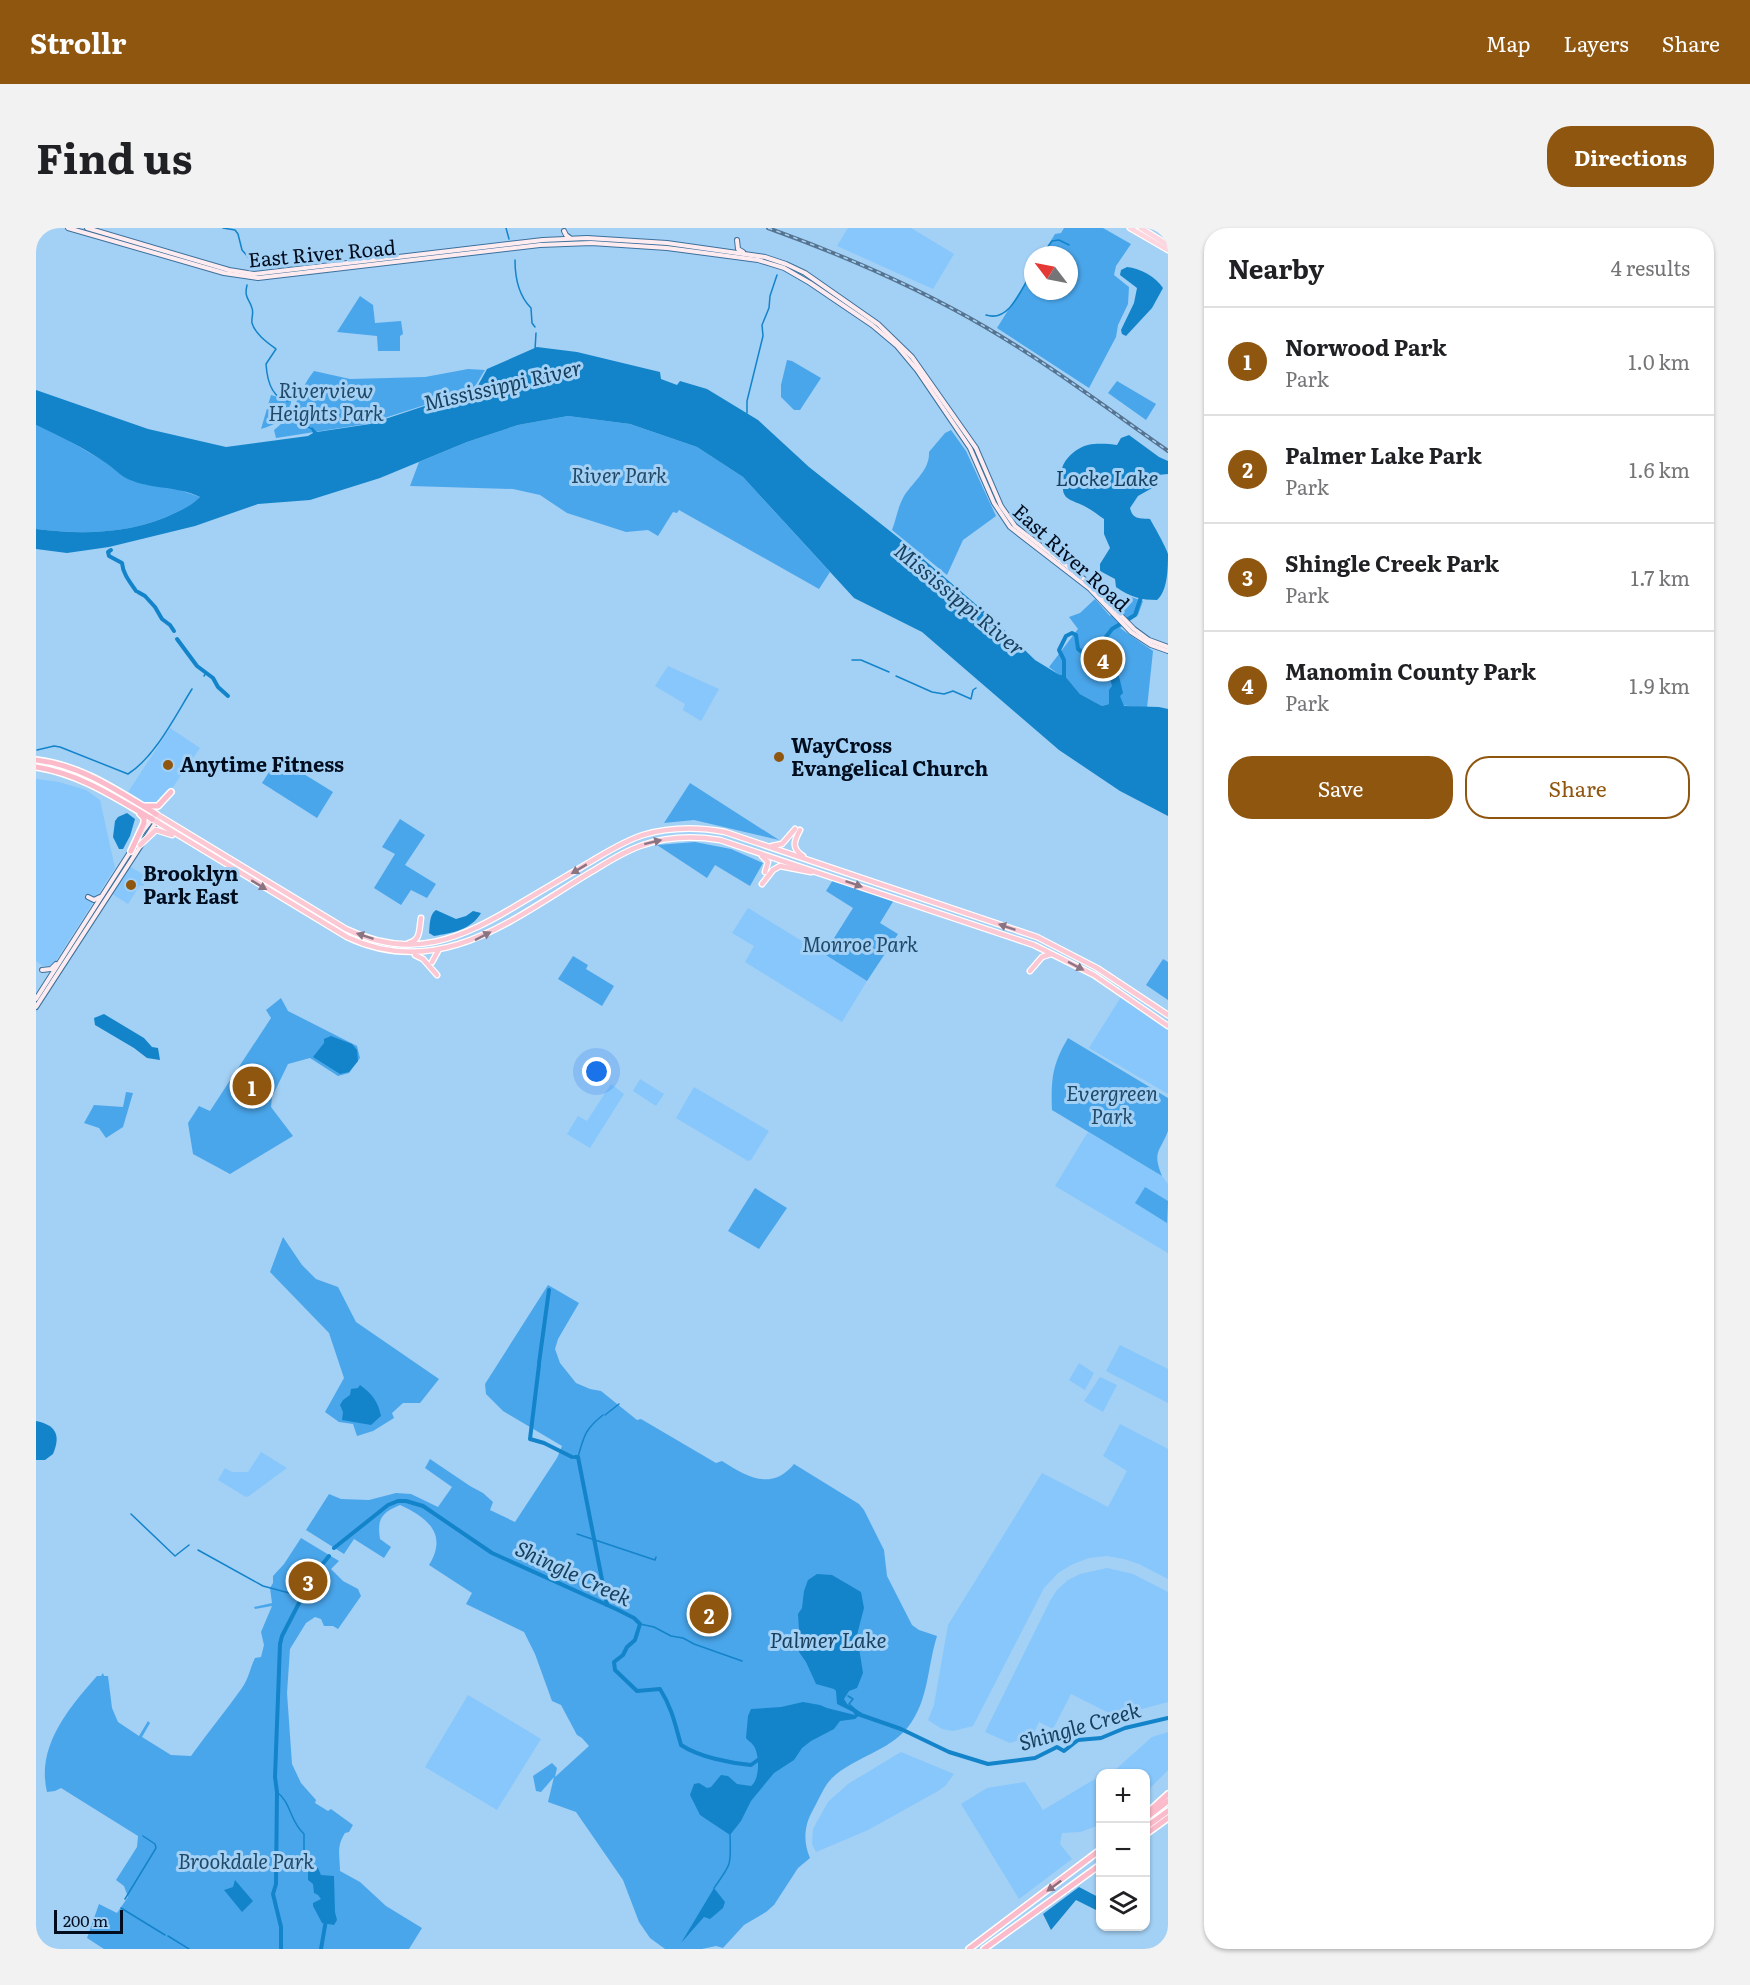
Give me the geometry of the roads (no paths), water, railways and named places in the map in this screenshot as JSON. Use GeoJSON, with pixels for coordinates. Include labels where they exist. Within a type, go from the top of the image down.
{"type":"FeatureCollection","features":[{"type":"Feature","properties":{"kind":"highway"},"geometry":{"type":"LineString","coordinates":[[36,760],[88,774],[140,804],[188,841],[333,930],[359,943],[389,952],[419,956],[437,975]]}},
{"type":"Feature","properties":{"kind":"highway"},"geometry":{"type":"LineString","coordinates":[[36,767],[85,780],[129,806],[156,818],[346,929],[375,939],[407,944],[442,940],[477,928],[616,847],[649,834],[678,829],[704,829],[729,833],[1018,930],[1097,968],[1168,1016]]}},
{"type":"Feature","properties":{"kind":"highway"},"geometry":{"type":"LineString","coordinates":[[140,804],[156,807],[171,792]]}},
{"type":"Feature","properties":{"kind":"highway"},"geometry":{"type":"LineString","coordinates":[[129,806],[144,820],[131,851]]}},
{"type":"Feature","properties":{"kind":"highway"},"geometry":{"type":"LineString","coordinates":[[764,845],[780,845],[798,829],[795,847],[807,859]]}},
{"type":"Feature","properties":{"kind":"highway"},"geometry":{"type":"LineString","coordinates":[[140,845],[151,833],[158,830],[188,841]]}},
{"type":"Feature","properties":{"kind":"highway"},"geometry":{"type":"LineString","coordinates":[[380,949],[416,953],[439,951],[482,937],[641,845],[686,837],[723,841],[1016,938],[1054,955],[1115,988],[1168,1026]]}},
{"type":"Feature","properties":{"kind":"highway"},"geometry":{"type":"LineString","coordinates":[[723,841],[765,857],[768,864],[765,872]]}},
{"type":"Feature","properties":{"kind":"highway"},"geometry":{"type":"LineString","coordinates":[[762,884],[773,870],[780,866],[829,876]]}},
{"type":"Feature","properties":{"kind":"highway"},"geometry":{"type":"LineString","coordinates":[[407,944],[418,938],[421,918]]}},
{"type":"Feature","properties":{"kind":"highway"},"geometry":{"type":"LineString","coordinates":[[432,962],[439,951]]}},
{"type":"Feature","properties":{"kind":"highway"},"geometry":{"type":"LineString","coordinates":[[1030,971],[1043,956],[1054,955]]}},
{"type":"Feature","properties":{"kind":"highway"},"geometry":{"type":"LineString","coordinates":[[1150,1812],[1168,1794]]}},
{"type":"Feature","properties":{"kind":"highway"},"geometry":{"type":"LineString","coordinates":[[1150,1813],[1168,1801]]}},
{"type":"Feature","properties":{"kind":"highway"},"geometry":{"type":"LineString","coordinates":[[1150,1824],[1168,1811]]}},
{"type":"Feature","properties":{"kind":"highway"},"geometry":{"type":"LineString","coordinates":[[1150,1831],[1168,1818]]}},
{"type":"Feature","properties":{"kind":"highway"},"geometry":{"type":"LineString","coordinates":[[969,1949],[1096,1854]]}},
{"type":"Feature","properties":{"kind":"highway"},"geometry":{"type":"LineString","coordinates":[[984,1949],[1096,1866]]}},
{"type":"Feature","properties":{"kind":"main road","name":"East River Road"},"geometry":{"type":"LineString","coordinates":[[68,228],[224,273],[258,278],[540,245],[591,243],[651,246],[776,265],[806,279],[872,325],[897,346],[917,370],[970,448],[994,503],[1006,522],[1025,540],[1090,590],[1121,619]]}},
{"type":"Feature","properties":{"kind":"main road","name":"East River Road"},"geometry":{"type":"LineString","coordinates":[[87,228],[229,270],[254,274],[587,238],[651,241],[775,260],[805,273],[878,324],[899,342],[919,365],[976,448],[999,502],[1009,519],[1022,532],[1089,583],[1144,642],[1168,651]]}},
{"type":"Feature","properties":{"kind":"main road"},"geometry":{"type":"LineString","coordinates":[[1130,228],[1168,250]]}},
{"type":"Feature","properties":{"kind":"main road"},"geometry":{"type":"LineString","coordinates":[[1141,228],[1168,245]]}},
{"type":"Feature","properties":{"kind":"main road"},"geometry":{"type":"LineString","coordinates":[[564,231],[571,239]]}},
{"type":"Feature","properties":{"kind":"main road"},"geometry":{"type":"LineString","coordinates":[[737,240],[738,249],[746,254]]}},
{"type":"Feature","properties":{"kind":"main road","name":"East River Road"},"geometry":{"type":"LineString","coordinates":[[1125,624],[1146,638],[1168,647]]}},
{"type":"Feature","properties":{"kind":"main road"},"geometry":{"type":"LineString","coordinates":[[36,1007],[156,818]]}},
{"type":"Feature","properties":{"kind":"main road"},"geometry":{"type":"LineString","coordinates":[[36,999],[131,851],[156,818]]}},
{"type":"Feature","properties":{"kind":"main road"},"geometry":{"type":"LineString","coordinates":[[88,897],[94,900],[99,899],[113,881]]}},
{"type":"Feature","properties":{"kind":"main road"},"geometry":{"type":"LineString","coordinates":[[42,970],[54,968],[76,937]]}},
{"type":"Feature","properties":{"kind":"water"},"geometry":{"type":"Polygon","coordinates":[[[1127,267],[1147,274],[1163,288],[1152,308],[1126,336],[1121,330],[1134,303],[1137,288],[1120,275],[1121,270],[1127,267]]]}},
{"type":"Feature","properties":{"kind":"water","name":"Mississippi River"},"geometry":{"type":"Polygon","coordinates":[[[537,347],[577,352],[660,372],[661,379],[677,385],[680,381],[707,389],[758,420],[809,467],[900,539],[993,619],[1035,660],[1065,676],[1080,694],[1102,706],[1109,704],[1109,690],[1112,686],[1109,674],[1114,665],[1123,693],[1120,696],[1124,706],[1168,709],[1168,816],[1120,791],[1059,750],[922,632],[854,598],[743,477],[697,447],[630,424],[568,416],[518,425],[467,442],[380,478],[310,500],[258,504],[195,526],[109,547],[67,553],[36,549],[36,529],[90,532],[126,529],[160,519],[186,507],[200,497],[191,493],[133,481],[89,452],[36,425],[36,390],[148,429],[226,447],[308,436],[313,433],[312,427],[317,432],[370,424],[476,389],[487,369],[537,347]]]}},
{"type":"Feature","properties":{"kind":"water","name":"Locke Lake"},"geometry":{"type":"Polygon","coordinates":[[[1129,435],[1168,461],[1168,474],[1147,476],[1146,478],[1154,487],[1138,496],[1130,508],[1135,516],[1150,519],[1168,554],[1165,585],[1157,600],[1131,596],[1116,587],[1115,579],[1100,571],[1100,564],[1110,548],[1104,534],[1104,519],[1068,498],[1063,492],[1062,469],[1072,453],[1088,445],[1117,445],[1121,438],[1129,435]]]}},
{"type":"Feature","properties":{"kind":"water"},"geometry":{"type":"Polygon","coordinates":[[[127,813],[135,819],[130,836],[123,849],[119,849],[113,837],[115,821],[127,813]]]}},
{"type":"Feature","properties":{"kind":"water"},"geometry":{"type":"Polygon","coordinates":[[[436,910],[456,919],[473,911],[481,913],[466,927],[434,936],[429,933],[431,917],[436,910]]]}},
{"type":"Feature","properties":{"kind":"water"},"geometry":{"type":"Polygon","coordinates":[[[104,1014],[144,1038],[152,1047],[158,1048],[160,1060],[147,1058],[95,1025],[94,1018],[104,1014]]]}},
{"type":"Feature","properties":{"kind":"water"},"geometry":{"type":"Polygon","coordinates":[[[331,1036],[352,1044],[357,1050],[358,1061],[349,1072],[340,1074],[313,1057],[324,1043],[324,1039],[331,1036]]]}},
{"type":"Feature","properties":{"kind":"water"},"geometry":{"type":"Polygon","coordinates":[[[360,1385],[374,1398],[380,1411],[381,1416],[371,1425],[342,1420],[343,1412],[340,1405],[350,1395],[351,1389],[358,1388],[360,1385]]]}},
{"type":"Feature","properties":{"kind":"water"},"geometry":{"type":"Polygon","coordinates":[[[36,1421],[52,1428],[56,1436],[57,1441],[53,1454],[45,1460],[36,1460],[36,1421]]]}},
{"type":"Feature","properties":{"kind":"water","name":"Palmer Lake"},"geometry":{"type":"Polygon","coordinates":[[[817,1574],[832,1575],[861,1592],[864,1608],[857,1635],[863,1673],[857,1688],[849,1691],[844,1699],[847,1704],[862,1713],[855,1719],[840,1721],[834,1729],[811,1741],[802,1748],[794,1760],[774,1773],[751,1801],[741,1821],[730,1835],[700,1815],[690,1795],[694,1784],[699,1783],[707,1788],[711,1787],[721,1775],[728,1776],[737,1784],[751,1786],[754,1783],[758,1766],[757,1754],[753,1745],[746,1738],[751,1709],[781,1707],[803,1702],[855,1715],[837,1704],[834,1689],[816,1684],[799,1652],[798,1614],[802,1608],[808,1580],[817,1574]]]}},
{"type":"Feature","properties":{"kind":"water"},"geometry":{"type":"Polygon","coordinates":[[[313,1866],[318,1868],[321,1875],[334,1876],[337,1920],[334,1925],[322,1923],[313,1906],[313,1903],[321,1899],[314,1893],[313,1884],[308,1880],[308,1871],[313,1866]]]}},
{"type":"Feature","properties":{"kind":"water"},"geometry":{"type":"Polygon","coordinates":[[[235,1880],[253,1901],[242,1912],[224,1890],[233,1887],[235,1880]]]}},
{"type":"Feature","properties":{"kind":"water"},"geometry":{"type":"Polygon","coordinates":[[[1079,1887],[1096,1896],[1096,1910],[1076,1900],[1051,1930],[1043,1914],[1079,1887]]]}},
{"type":"Feature","properties":{"kind":"water"},"geometry":{"type":"Polygon","coordinates":[[[714,1888],[725,1902],[723,1908],[710,1919],[704,1917],[681,1943],[714,1888]]]}},
{"type":"Feature","properties":{"kind":"waterway"},"geometry":{"type":"LineString","coordinates":[[223,228],[235,230],[238,234],[242,250],[250,259],[250,268]]}},
{"type":"Feature","properties":{"kind":"waterway"},"geometry":{"type":"LineString","coordinates":[[506,228],[509,239]]}},
{"type":"Feature","properties":{"kind":"waterway"},"geometry":{"type":"LineString","coordinates":[[1048,246],[1052,241],[1059,240],[1069,245]]}},
{"type":"Feature","properties":{"kind":"waterway"},"geometry":{"type":"LineString","coordinates":[[515,260],[518,286],[523,298],[531,308],[532,323],[535,327]]}},
{"type":"Feature","properties":{"kind":"waterway"},"geometry":{"type":"LineString","coordinates":[[747,413],[747,401],[763,336],[762,325],[769,308],[770,296],[777,275]]}},
{"type":"Feature","properties":{"kind":"waterway"},"geometry":{"type":"LineString","coordinates":[[247,285],[246,295],[253,310],[254,327],[262,338],[276,349],[266,364],[269,382],[274,392],[288,401]]}},
{"type":"Feature","properties":{"kind":"waterway"},"geometry":{"type":"LineString","coordinates":[[986,315],[1002,314],[1009,309],[1024,287]]}},
{"type":"Feature","properties":{"kind":"waterway"},"geometry":{"type":"LineString","coordinates":[[535,350],[536,333]]}},
{"type":"Feature","properties":{"kind":"waterway"},"geometry":{"type":"LineString","coordinates":[[294,413],[298,422],[312,429]]}},
{"type":"Feature","properties":{"kind":"waterway"},"geometry":{"type":"LineString","coordinates":[[111,550],[108,552],[109,556],[122,563],[125,574],[136,591]]}},
{"type":"Feature","properties":{"kind":"waterway"},"geometry":{"type":"LineString","coordinates":[[138,592],[145,596],[174,631]]}},
{"type":"Feature","properties":{"kind":"waterway"},"geometry":{"type":"LineString","coordinates":[[1114,668],[1112,661],[1096,662],[1092,659],[1092,655],[1112,629],[1135,615],[1141,597]]}},
{"type":"Feature","properties":{"kind":"waterway"},"geometry":{"type":"LineString","coordinates":[[1064,680],[1064,660],[1059,650],[1066,636],[1072,633],[1076,635],[1078,649],[1085,654]]}},
{"type":"Feature","properties":{"kind":"waterway"},"geometry":{"type":"LineString","coordinates":[[177,639],[197,666],[213,678],[218,687],[228,696]]}},
{"type":"Feature","properties":{"kind":"waterway"},"geometry":{"type":"LineString","coordinates":[[852,660],[861,660],[889,672]]}},
{"type":"Feature","properties":{"kind":"waterway"},"geometry":{"type":"LineString","coordinates":[[896,676],[932,692],[944,694],[953,691],[971,699],[973,690],[976,688]]}},
{"type":"Feature","properties":{"kind":"waterway"},"geometry":{"type":"LineString","coordinates":[[37,750],[60,747],[128,774],[138,767],[156,747],[192,689]]}},
{"type":"Feature","properties":{"kind":"waterway"},"geometry":{"type":"LineString","coordinates":[[539,1363],[549,1290]]}},
{"type":"Feature","properties":{"kind":"waterway"},"geometry":{"type":"LineString","coordinates":[[539,1365],[530,1439],[544,1443],[572,1457]]}},
{"type":"Feature","properties":{"kind":"waterway"},"geometry":{"type":"LineString","coordinates":[[605,1415],[619,1404]]}},
{"type":"Feature","properties":{"kind":"waterway"},"geometry":{"type":"LineString","coordinates":[[578,1457],[586,1433],[603,1415]]}},
{"type":"Feature","properties":{"kind":"waterway"},"geometry":{"type":"LineString","coordinates":[[575,1457],[578,1457],[607,1605]]}},
{"type":"Feature","properties":{"kind":"waterway","name":"Shingle Creek"},"geometry":{"type":"LineString","coordinates":[[334,1548],[388,1505],[406,1501],[423,1506],[492,1553],[634,1618],[640,1624],[635,1640],[614,1662],[615,1670],[637,1691],[660,1689],[675,1723],[681,1745],[706,1756],[743,1764],[751,1765],[762,1757]]}},
{"type":"Feature","properties":{"kind":"waterway"},"geometry":{"type":"LineString","coordinates":[[131,1514],[175,1556],[189,1545]]}},
{"type":"Feature","properties":{"kind":"waterway"},"geometry":{"type":"LineString","coordinates":[[577,1534],[655,1560],[656,1557]]}},
{"type":"Feature","properties":{"kind":"waterway"},"geometry":{"type":"LineString","coordinates":[[198,1550],[263,1586],[293,1594]]}},
{"type":"Feature","properties":{"kind":"waterway","name":"Shingle Creek"},"geometry":{"type":"LineString","coordinates":[[281,1949],[281,1927],[273,1894],[276,1884],[277,1792],[275,1777],[280,1644],[313,1576],[329,1556]]}},
{"type":"Feature","properties":{"kind":"waterway"},"geometry":{"type":"LineString","coordinates":[[640,1624],[654,1627],[671,1636],[683,1638],[742,1661]]}},
{"type":"Feature","properties":{"kind":"waterway"},"geometry":{"type":"LineString","coordinates":[[848,1696],[853,1699],[849,1704],[857,1711]]}},
{"type":"Feature","properties":{"kind":"waterway","name":"Shingle Creek"},"geometry":{"type":"LineString","coordinates":[[858,1714],[901,1729],[949,1752],[988,1764],[1035,1758],[1057,1747],[1064,1751],[1078,1740],[1101,1738],[1125,1728],[1168,1718]]}},
{"type":"Feature","properties":{"kind":"waterway"},"geometry":{"type":"LineString","coordinates":[[277,1792],[304,1834],[304,1850],[312,1867]]}},
{"type":"Feature","properties":{"kind":"waterway"},"geometry":{"type":"LineString","coordinates":[[714,1888],[729,1863],[730,1835]]}},
{"type":"Feature","properties":{"kind":"waterway"},"geometry":{"type":"LineString","coordinates":[[125,1899],[156,1848],[155,1844],[143,1836]]}},
{"type":"Feature","properties":{"kind":"waterway"},"geometry":{"type":"LineString","coordinates":[[121,1908],[165,1935]]}},
{"type":"Feature","properties":{"kind":"waterway"},"geometry":{"type":"LineString","coordinates":[[321,1949],[326,1920]]}},
{"type":"Feature","properties":{"kind":"waterway"},"geometry":{"type":"LineString","coordinates":[[168,1936],[189,1949]]}},
{"type":"Feature","properties":{"kind":"railway"},"geometry":{"type":"LineString","coordinates":[[768,228],[879,273],[961,313],[1033,357],[1168,451]]}},
{"type":"Feature","properties":{"kind":"place","name":"Manomin County Park"},"geometry":{"type":"Point","coordinates":[1103,659]}},
{"type":"Feature","properties":{"kind":"place","name":"WayCross Evangelical Church"},"geometry":{"type":"Point","coordinates":[779,757]}},
{"type":"Feature","properties":{"kind":"place","name":"Anytime Fitness"},"geometry":{"type":"Point","coordinates":[168,765]}},
{"type":"Feature","properties":{"kind":"place","name":"Brooklyn Park East"},"geometry":{"type":"Point","coordinates":[131,885]}},
{"type":"Feature","properties":{"kind":"place","name":"Norwood Park"},"geometry":{"type":"Point","coordinates":[252,1086]}},
{"type":"Feature","properties":{"kind":"place","name":"Shingle Creek Park"},"geometry":{"type":"Point","coordinates":[308,1581]}},
{"type":"Feature","properties":{"kind":"place","name":"Palmer Lake Park"},"geometry":{"type":"Point","coordinates":[709,1614]}},
{"type":"Feature","properties":{"kind":"park label","name":"Riverview Heights Park"},"geometry":{"type":"Point","coordinates":[326,402]}},
{"type":"Feature","properties":{"kind":"park label","name":"River Park"},"geometry":{"type":"Point","coordinates":[619,476]}},
{"type":"Feature","properties":{"kind":"park label","name":"Monroe Park"},"geometry":{"type":"Point","coordinates":[860,945]}},
{"type":"Feature","properties":{"kind":"park label","name":"Evergreen Park"},"geometry":{"type":"Point","coordinates":[1112,1106]}},
{"type":"Feature","properties":{"kind":"park label","name":"Brookdale Park"},"geometry":{"type":"Point","coordinates":[246,1862]}}]}
